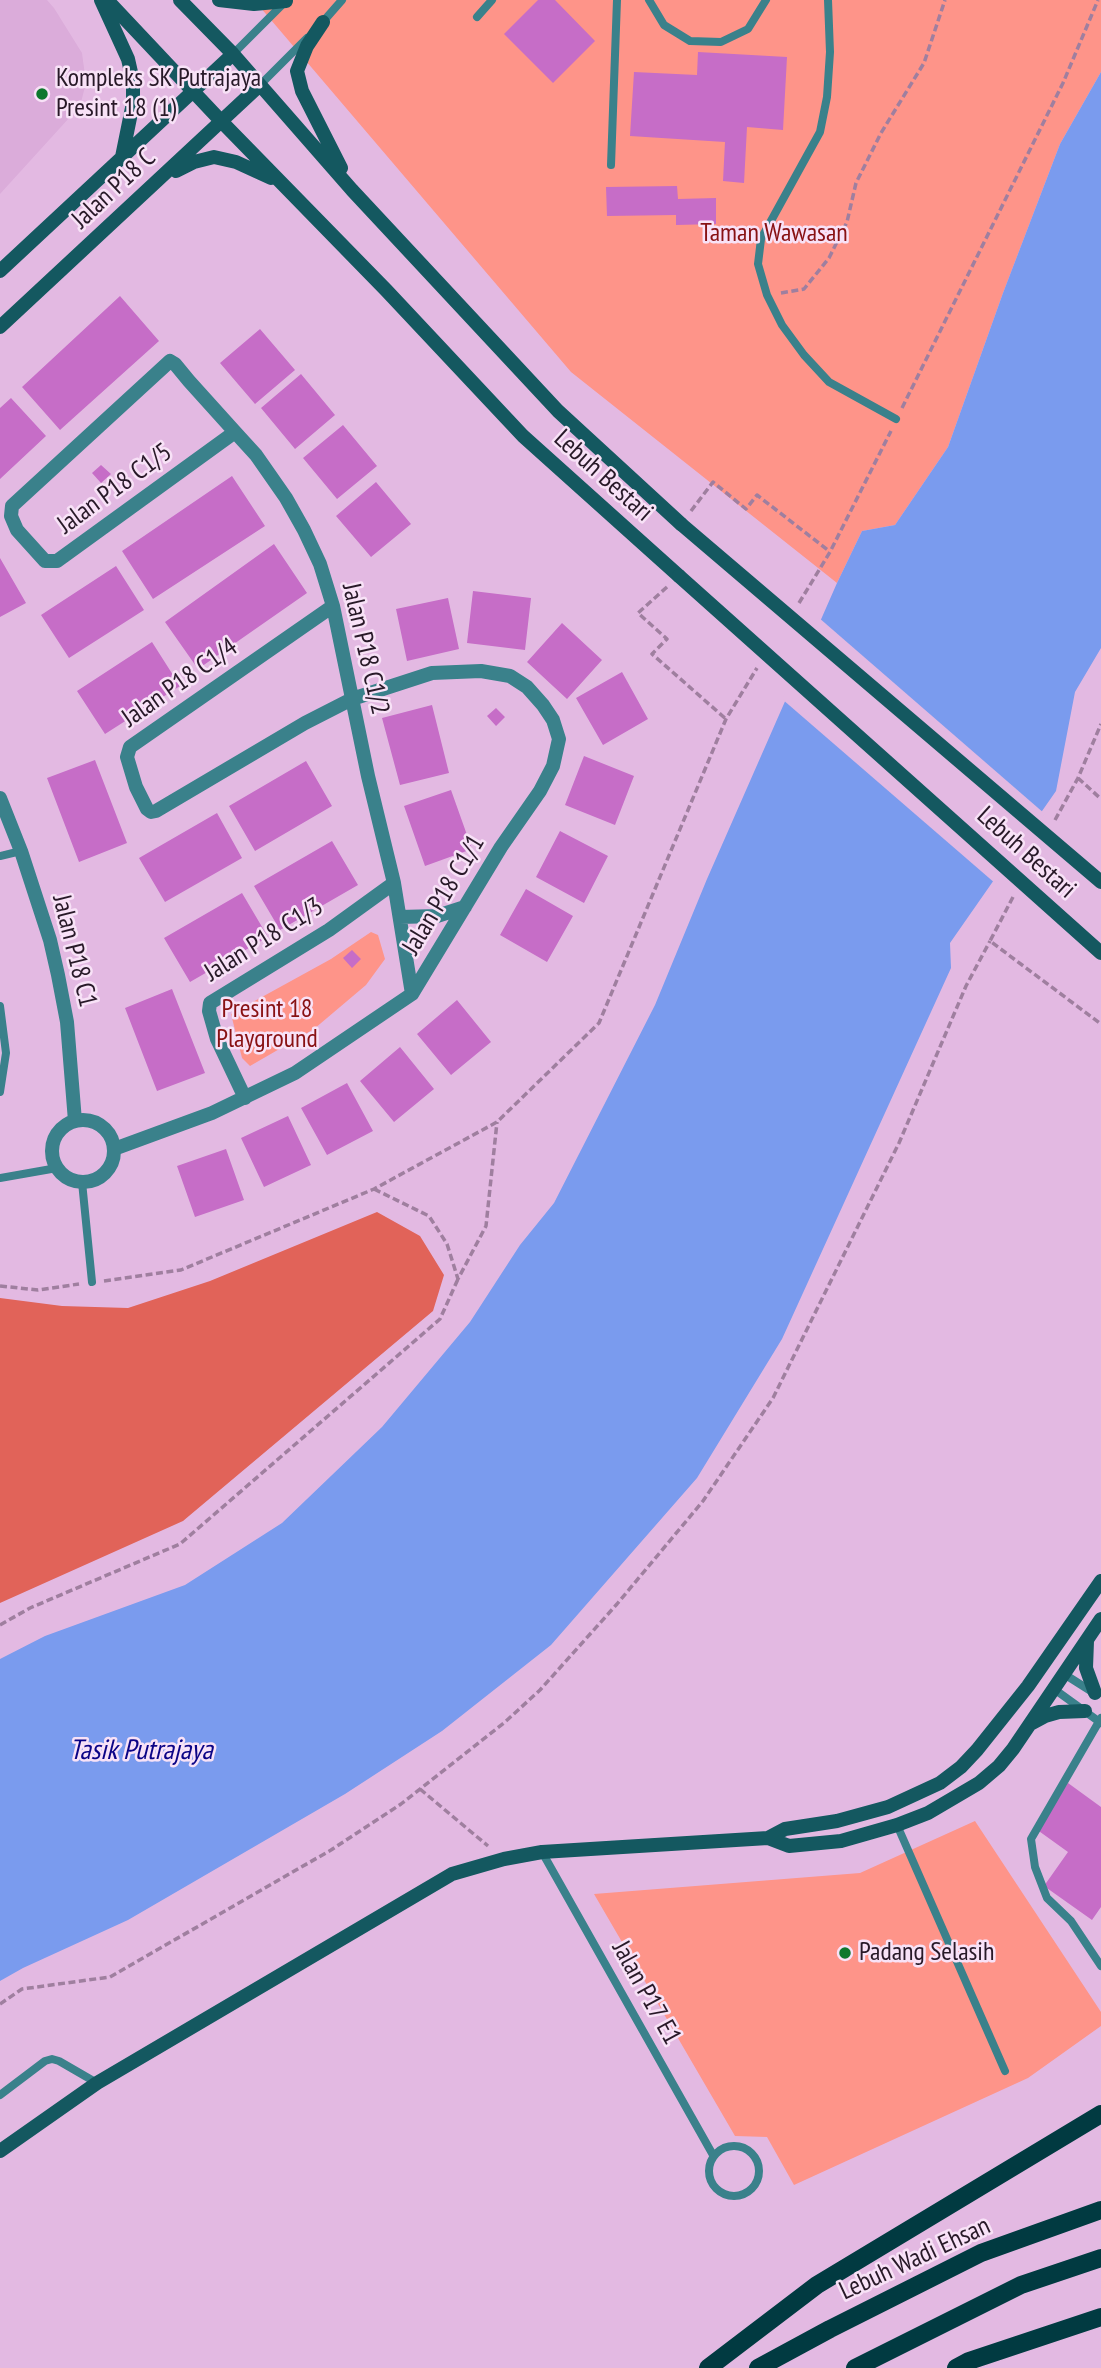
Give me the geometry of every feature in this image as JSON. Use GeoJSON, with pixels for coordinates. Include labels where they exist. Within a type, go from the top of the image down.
{"type":"FeatureCollection","features":[{"type":"Feature","properties":{"kind":"main road"},"geometry":{"type":"LineString","coordinates":[[101,0],[128,60],[133,81],[133,103],[122,157]]}},
{"type":"Feature","properties":{"kind":"main road","name":"Lebuh Bestari"},"geometry":{"type":"LineString","coordinates":[[107,0],[523,436],[1101,953]]}},
{"type":"Feature","properties":{"kind":"main road","name":"Lebuh Bestari"},"geometry":{"type":"LineString","coordinates":[[180,0],[233,54],[352,190],[558,411],[681,524],[1101,882]]}},
{"type":"Feature","properties":{"kind":"main road"},"geometry":{"type":"LineString","coordinates":[[219,0],[254,4],[287,1]]}},
{"type":"Feature","properties":{"kind":"main road"},"geometry":{"type":"LineString","coordinates":[[323,22],[307,46],[297,71],[312,113],[352,190]]}},
{"type":"Feature","properties":{"kind":"main road","name":"Jalan P18 C"},"geometry":{"type":"LineString","coordinates":[[0,271],[233,54]]}},
{"type":"Feature","properties":{"kind":"main road","name":"Jalan P18 C"},"geometry":{"type":"LineString","coordinates":[[0,327],[260,85]]}},
{"type":"Feature","properties":{"kind":"main road"},"geometry":{"type":"LineString","coordinates":[[163,177],[194,162],[214,157],[259,171],[287,188]]}},
{"type":"Feature","properties":{"kind":"main road"},"geometry":{"type":"LineString","coordinates":[[0,2151],[97,2083],[452,1874],[542,1852],[768,1838],[785,1829],[836,1821],[888,1807],[940,1783],[969,1759],[1028,1686],[1101,1581]]}},
{"type":"Feature","properties":{"kind":"main road"},"geometry":{"type":"LineString","coordinates":[[768,1838],[789,1846],[841,1841],[928,1813],[979,1783],[1006,1758],[1031,1724],[1057,1679],[1101,1619]]}},
{"type":"Feature","properties":{"kind":"main road"},"geometry":{"type":"LineString","coordinates":[[1087,1640],[1086,1668],[1098,1695]]}},
{"type":"Feature","properties":{"kind":"main road"},"geometry":{"type":"LineString","coordinates":[[1049,1654],[1057,1679]]}},
{"type":"Feature","properties":{"kind":"main road"},"geometry":{"type":"LineString","coordinates":[[1028,1686],[1042,1677],[1057,1679]]}},
{"type":"Feature","properties":{"kind":"main road"},"geometry":{"type":"LineString","coordinates":[[1031,1724],[1059,1712],[1085,1710]]}},
{"type":"Feature","properties":{"kind":"main road"},"geometry":{"type":"LineString","coordinates":[[708,2368],[817,2285],[1101,2114]]}},
{"type":"Feature","properties":{"kind":"main road","name":"Lebuh Wadi Ehsan"},"geometry":{"type":"LineString","coordinates":[[758,2368],[981,2253],[1101,2210]]}},
{"type":"Feature","properties":{"kind":"main road"},"geometry":{"type":"LineString","coordinates":[[855,2368],[1021,2285],[1101,2258]]}},
{"type":"Feature","properties":{"kind":"main road"},"geometry":{"type":"LineString","coordinates":[[956,2368],[969,2361],[1101,2317]]}},
{"type":"Feature","properties":{"kind":"street","name":"Jalan P18 C1/5"},"geometry":{"type":"LineString","coordinates":[[170,362],[12,506],[11,516],[17,530],[31,546],[45,561],[57,561],[235,432]]}},
{"type":"Feature","properties":{"kind":"street","name":"Jalan P18 C1/2"},"geometry":{"type":"LineString","coordinates":[[170,362],[263,465],[304,530],[320,564],[333,606],[394,883],[412,994]]}},
{"type":"Feature","properties":{"kind":"street","name":"Jalan P18 C1/4"},"geometry":{"type":"LineString","coordinates":[[333,606],[130,747],[127,757],[136,787],[147,809],[151,813],[156,811],[305,723],[352,699]]}},
{"type":"Feature","properties":{"kind":"street","name":"Jalan P18 C1/1"},"geometry":{"type":"LineString","coordinates":[[114,1149],[212,1113],[295,1073],[412,994],[553,766],[559,739],[553,720],[527,687],[510,676],[481,671],[432,673],[352,699]]}},
{"type":"Feature","properties":{"kind":"street","name":"Jalan P18 C1"},"geometry":{"type":"LineString","coordinates":[[0,798],[21,851],[50,940],[67,1021],[75,1121]]}},
{"type":"Feature","properties":{"kind":"street","name":"Jalan P18 C1/3"},"geometry":{"type":"LineString","coordinates":[[245,1098],[217,1039],[209,1011],[210,1003],[329,930],[394,883]]}},
{"type":"Feature","properties":{"kind":"street"},"geometry":{"type":"LineString","coordinates":[[400,917],[437,916],[465,907]]}},
{"type":"Feature","properties":{"kind":"street"},"geometry":{"type":"LineString","coordinates":[[75,1121],[96,1123],[105,1129],[114,1149],[114,1158],[106,1173],[91,1182],[72,1181],[57,1168],[53,1160],[54,1140],[59,1132],[75,1121]]}},
{"type":"Feature","properties":{"kind":"lane"},"geometry":{"type":"LineString","coordinates":[[260,85],[323,22],[341,0]]}},
{"type":"Feature","properties":{"kind":"lane"},"geometry":{"type":"LineString","coordinates":[[477,17],[492,0]]}},
{"type":"Feature","properties":{"kind":"lane"},"geometry":{"type":"LineString","coordinates":[[611,165],[617,0]]}},
{"type":"Feature","properties":{"kind":"lane"},"geometry":{"type":"LineString","coordinates":[[649,0],[664,25],[690,41],[721,42],[748,29],[766,0]]}},
{"type":"Feature","properties":{"kind":"lane"},"geometry":{"type":"LineString","coordinates":[[828,0],[830,52],[827,97],[820,132],[761,239],[758,264],[767,295],[782,325],[804,355],[829,382],[897,419]]}},
{"type":"Feature","properties":{"kind":"lane"},"geometry":{"type":"LineString","coordinates":[[233,54],[287,1]]}},
{"type":"Feature","properties":{"kind":"lane"},"geometry":{"type":"LineString","coordinates":[[0,856],[21,851]]}},
{"type":"Feature","properties":{"kind":"lane"},"geometry":{"type":"LineString","coordinates":[[0,1006],[3,1054],[0,1092]]}},
{"type":"Feature","properties":{"kind":"lane"},"geometry":{"type":"LineString","coordinates":[[0,1178],[57,1168]]}},
{"type":"Feature","properties":{"kind":"lane"},"geometry":{"type":"LineString","coordinates":[[82,1182],[92,1282]]}},
{"type":"Feature","properties":{"kind":"lane"},"geometry":{"type":"LineString","coordinates":[[1057,1679],[1098,1695]]}},
{"type":"Feature","properties":{"kind":"lane"},"geometry":{"type":"LineString","coordinates":[[1057,1679],[1085,1710],[1100,1721],[1031,1839],[1035,1867],[1047,1898],[1072,1921],[1101,1966]]}},
{"type":"Feature","properties":{"kind":"lane"},"geometry":{"type":"LineString","coordinates":[[897,1825],[1005,2071]]}},
{"type":"Feature","properties":{"kind":"lane","name":"Jalan P17 E1"},"geometry":{"type":"LineString","coordinates":[[542,1852],[713,2155]]}},
{"type":"Feature","properties":{"kind":"lane"},"geometry":{"type":"LineString","coordinates":[[0,2095],[45,2061],[52,2059],[97,2083]]}},
{"type":"Feature","properties":{"kind":"lane"},"geometry":{"type":"LineString","coordinates":[[727,2145],[745,2147],[757,2160],[759,2178],[749,2192],[731,2196],[715,2189],[708,2172],[713,2155],[727,2145]]}},
{"type":"Feature","properties":{"kind":"path"},"geometry":{"type":"LineString","coordinates":[[767,295],[804,289],[829,258],[847,222],[856,183],[881,133],[923,63],[945,0]]}},
{"type":"Feature","properties":{"kind":"path"},"geometry":{"type":"LineString","coordinates":[[795,607],[830,552],[897,419],[1063,83],[1098,0]]}},
{"type":"Feature","properties":{"kind":"path"},"geometry":{"type":"LineString","coordinates":[[681,524],[713,482],[746,509],[757,495],[830,552]]}},
{"type":"Feature","properties":{"kind":"path"},"geometry":{"type":"LineString","coordinates":[[679,576],[638,612],[667,639],[652,654],[726,719]]}},
{"type":"Feature","properties":{"kind":"path"},"geometry":{"type":"LineString","coordinates":[[0,1286],[38,1290],[181,1270],[374,1189],[497,1122],[598,1023],[726,719],[761,663]]}},
{"type":"Feature","properties":{"kind":"path"},"geometry":{"type":"LineString","coordinates":[[1078,778],[1101,799]]}},
{"type":"Feature","properties":{"kind":"path"},"geometry":{"type":"LineString","coordinates":[[0,2004],[22,1989],[110,1977],[331,1850],[401,1804],[505,1722],[562,1665],[703,1501],[773,1398],[899,1143],[966,986],[990,941]]}},
{"type":"Feature","properties":{"kind":"path"},"geometry":{"type":"LineString","coordinates":[[0,1625],[30,1608],[180,1544],[440,1319],[486,1226],[497,1122]]}},
{"type":"Feature","properties":{"kind":"path"},"geometry":{"type":"LineString","coordinates":[[374,1189],[429,1216],[447,1244],[458,1279]]}},
{"type":"Feature","properties":{"kind":"path"},"geometry":{"type":"LineString","coordinates":[[420,1789],[505,1859]]}},
{"type":"Feature","properties":{"kind":"shaded area","name":"Kompleks SK Putrajaya Presint 18 (1)"},"geometry":{"type":"Polygon","coordinates":[[[0,0],[47,0],[82,53],[86,83],[80,106],[0,194],[0,0]]]}},
{"type":"Feature","properties":{"kind":"shaded area"},"geometry":{"type":"Polygon","coordinates":[[[377,1212],[420,1236],[444,1275],[433,1311],[183,1521],[0,1603],[0,1298],[62,1306],[128,1308],[210,1281],[377,1212]]]}},
{"type":"Feature","properties":{"kind":"green space","name":"Taman Wawasan"},"geometry":{"type":"Polygon","coordinates":[[[254,0],[1101,0],[1101,72],[1060,144],[948,447],[895,525],[862,531],[837,583],[571,372],[254,0]]]}},
{"type":"Feature","properties":{"kind":"green space","name":"Presint 18 Playground"},"geometry":{"type":"Polygon","coordinates":[[[371,932],[378,935],[385,959],[366,985],[314,1029],[250,1066],[242,1058],[231,1014],[331,959],[371,932]]]}},
{"type":"Feature","properties":{"kind":"green space","name":"Padang Selasih"},"geometry":{"type":"Polygon","coordinates":[[[975,1821],[1101,2012],[1101,2026],[1028,2078],[794,2185],[767,2137],[735,2136],[594,1894],[860,1873],[975,1821]]]}},
{"type":"Feature","properties":{"kind":"water","name":"Tasik Putrajaya"},"geometry":{"type":"Polygon","coordinates":[[[1101,72],[1101,648],[1075,692],[1056,791],[950,943],[951,968],[782,1339],[697,1478],[551,1645],[442,1731],[345,1794],[128,1920],[0,1981],[0,1659],[45,1636],[185,1585],[282,1523],[382,1427],[470,1322],[520,1245],[554,1203],[655,1005],[707,879],[862,531],[895,525],[948,447],[1060,144],[1101,72]]]}},
{"type":"Feature","properties":{"kind":"pier"},"geometry":{"type":"Polygon","coordinates":[[[818,617],[1045,814],[996,884],[782,699],[818,617]]]}},
{"type":"Feature","properties":{"kind":"building"},"geometry":{"type":"Polygon","coordinates":[[[538,0],[555,0],[595,41],[553,83],[504,34],[538,0]]]}},
{"type":"Feature","properties":{"kind":"building"},"geometry":{"type":"Polygon","coordinates":[[[698,52],[787,57],[783,130],[747,127],[744,183],[723,181],[725,142],[630,136],[634,72],[697,75],[698,52]]]}},
{"type":"Feature","properties":{"kind":"building"},"geometry":{"type":"Polygon","coordinates":[[[677,186],[678,199],[716,198],[716,224],[676,225],[676,215],[607,216],[606,187],[677,186]]]}},
{"type":"Feature","properties":{"kind":"building"},"geometry":{"type":"Polygon","coordinates":[[[120,296],[159,341],[60,430],[22,387],[120,296]]]}},
{"type":"Feature","properties":{"kind":"building"},"geometry":{"type":"Polygon","coordinates":[[[260,329],[295,370],[255,404],[220,363],[260,329]]]}},
{"type":"Feature","properties":{"kind":"building"},"geometry":{"type":"Polygon","coordinates":[[[301,374],[335,415],[295,449],[261,408],[301,374]]]}},
{"type":"Feature","properties":{"kind":"building"},"geometry":{"type":"Polygon","coordinates":[[[11,398],[46,436],[0,479],[0,408],[11,398]]]}},
{"type":"Feature","properties":{"kind":"building"},"geometry":{"type":"Polygon","coordinates":[[[343,425],[377,466],[337,499],[303,458],[343,425]]]}},
{"type":"Feature","properties":{"kind":"building"},"geometry":{"type":"Polygon","coordinates":[[[101,465],[111,474],[101,483],[92,473],[101,465]]]}},
{"type":"Feature","properties":{"kind":"building"},"geometry":{"type":"Polygon","coordinates":[[[232,476],[265,526],[153,599],[122,551],[232,476]]]}},
{"type":"Feature","properties":{"kind":"building"},"geometry":{"type":"Polygon","coordinates":[[[376,482],[411,524],[371,557],[336,516],[376,482]]]}},
{"type":"Feature","properties":{"kind":"building"},"geometry":{"type":"Polygon","coordinates":[[[274,544],[307,593],[198,669],[165,622],[274,544]]]}},
{"type":"Feature","properties":{"kind":"building"},"geometry":{"type":"Polygon","coordinates":[[[0,558],[26,603],[0,617],[0,558]]]}},
{"type":"Feature","properties":{"kind":"building"},"geometry":{"type":"Polygon","coordinates":[[[116,566],[144,610],[69,658],[41,615],[116,566]]]}},
{"type":"Feature","properties":{"kind":"building"},"geometry":{"type":"Polygon","coordinates":[[[473,591],[531,598],[525,650],[467,643],[473,591]]]}},
{"type":"Feature","properties":{"kind":"building"},"geometry":{"type":"Polygon","coordinates":[[[448,598],[459,649],[407,661],[396,609],[448,598]]]}},
{"type":"Feature","properties":{"kind":"building"},"geometry":{"type":"Polygon","coordinates":[[[562,623],[602,660],[567,699],[527,662],[562,623]]]}},
{"type":"Feature","properties":{"kind":"building"},"geometry":{"type":"Polygon","coordinates":[[[152,642],[180,686],[105,734],[77,691],[152,642]]]}},
{"type":"Feature","properties":{"kind":"building"},"geometry":{"type":"Polygon","coordinates":[[[622,672],[648,719],[603,745],[576,698],[622,672]]]}},
{"type":"Feature","properties":{"kind":"building"},"geometry":{"type":"Polygon","coordinates":[[[432,705],[449,773],[400,785],[382,718],[432,705]]]}},
{"type":"Feature","properties":{"kind":"building"},"geometry":{"type":"Polygon","coordinates":[[[496,708],[505,717],[496,726],[487,716],[496,708]]]}},
{"type":"Feature","properties":{"kind":"building"},"geometry":{"type":"Polygon","coordinates":[[[584,756],[634,776],[615,825],[565,805],[584,756]]]}},
{"type":"Feature","properties":{"kind":"building"},"geometry":{"type":"Polygon","coordinates":[[[95,760],[127,843],[79,862],[47,778],[95,760]]]}},
{"type":"Feature","properties":{"kind":"building"},"geometry":{"type":"Polygon","coordinates":[[[306,761],[332,806],[255,851],[229,806],[306,761]]]}},
{"type":"Feature","properties":{"kind":"building"},"geometry":{"type":"Polygon","coordinates":[[[451,790],[472,849],[425,866],[404,806],[451,790]]]}},
{"type":"Feature","properties":{"kind":"building"},"geometry":{"type":"Polygon","coordinates":[[[217,813],[242,858],[165,902],[139,858],[217,813]]]}},
{"type":"Feature","properties":{"kind":"building"},"geometry":{"type":"Polygon","coordinates":[[[560,831],[608,856],[584,903],[536,877],[560,831]]]}},
{"type":"Feature","properties":{"kind":"building"},"geometry":{"type":"Polygon","coordinates":[[[332,841],[358,885],[280,930],[254,886],[332,841]]]}},
{"type":"Feature","properties":{"kind":"building"},"geometry":{"type":"Polygon","coordinates":[[[526,889],[573,916],[547,962],[500,935],[526,889]]]}},
{"type":"Feature","properties":{"kind":"building"},"geometry":{"type":"Polygon","coordinates":[[[242,893],[268,937],[190,982],[164,938],[242,893]]]}},
{"type":"Feature","properties":{"kind":"building"},"geometry":{"type":"Polygon","coordinates":[[[352,950],[361,959],[352,968],[343,958],[352,950]]]}},
{"type":"Feature","properties":{"kind":"building"},"geometry":{"type":"Polygon","coordinates":[[[172,989],[205,1073],[157,1091],[125,1008],[172,989]]]}},
{"type":"Feature","properties":{"kind":"building"},"geometry":{"type":"Polygon","coordinates":[[[457,1000],[491,1042],[451,1075],[417,1034],[457,1000]]]}},
{"type":"Feature","properties":{"kind":"building"},"geometry":{"type":"Polygon","coordinates":[[[400,1047],[434,1089],[394,1122],[360,1081],[400,1047]]]}},
{"type":"Feature","properties":{"kind":"building"},"geometry":{"type":"Polygon","coordinates":[[[347,1083],[373,1131],[327,1155],[301,1108],[347,1083]]]}},
{"type":"Feature","properties":{"kind":"building"},"geometry":{"type":"Polygon","coordinates":[[[288,1116],[311,1165],[264,1187],[241,1138],[288,1116]]]}},
{"type":"Feature","properties":{"kind":"building"},"geometry":{"type":"Polygon","coordinates":[[[226,1149],[244,1200],[195,1217],[177,1166],[226,1149]]]}},
{"type":"Feature","properties":{"kind":"building"},"geometry":{"type":"Polygon","coordinates":[[[1068,1783],[1101,1807],[1101,1907],[1092,1920],[1044,1886],[1068,1852],[1036,1829],[1068,1783]]]}},
{"type":"Feature","properties":{"kind":"place","name":"Kompleks SK Putrajaya Presint 18 (1)"},"geometry":{"type":"Point","coordinates":[42,94]}},
{"type":"Feature","properties":{"kind":"place","name":"Padang Selasih"},"geometry":{"type":"Point","coordinates":[845,1953]}}]}
